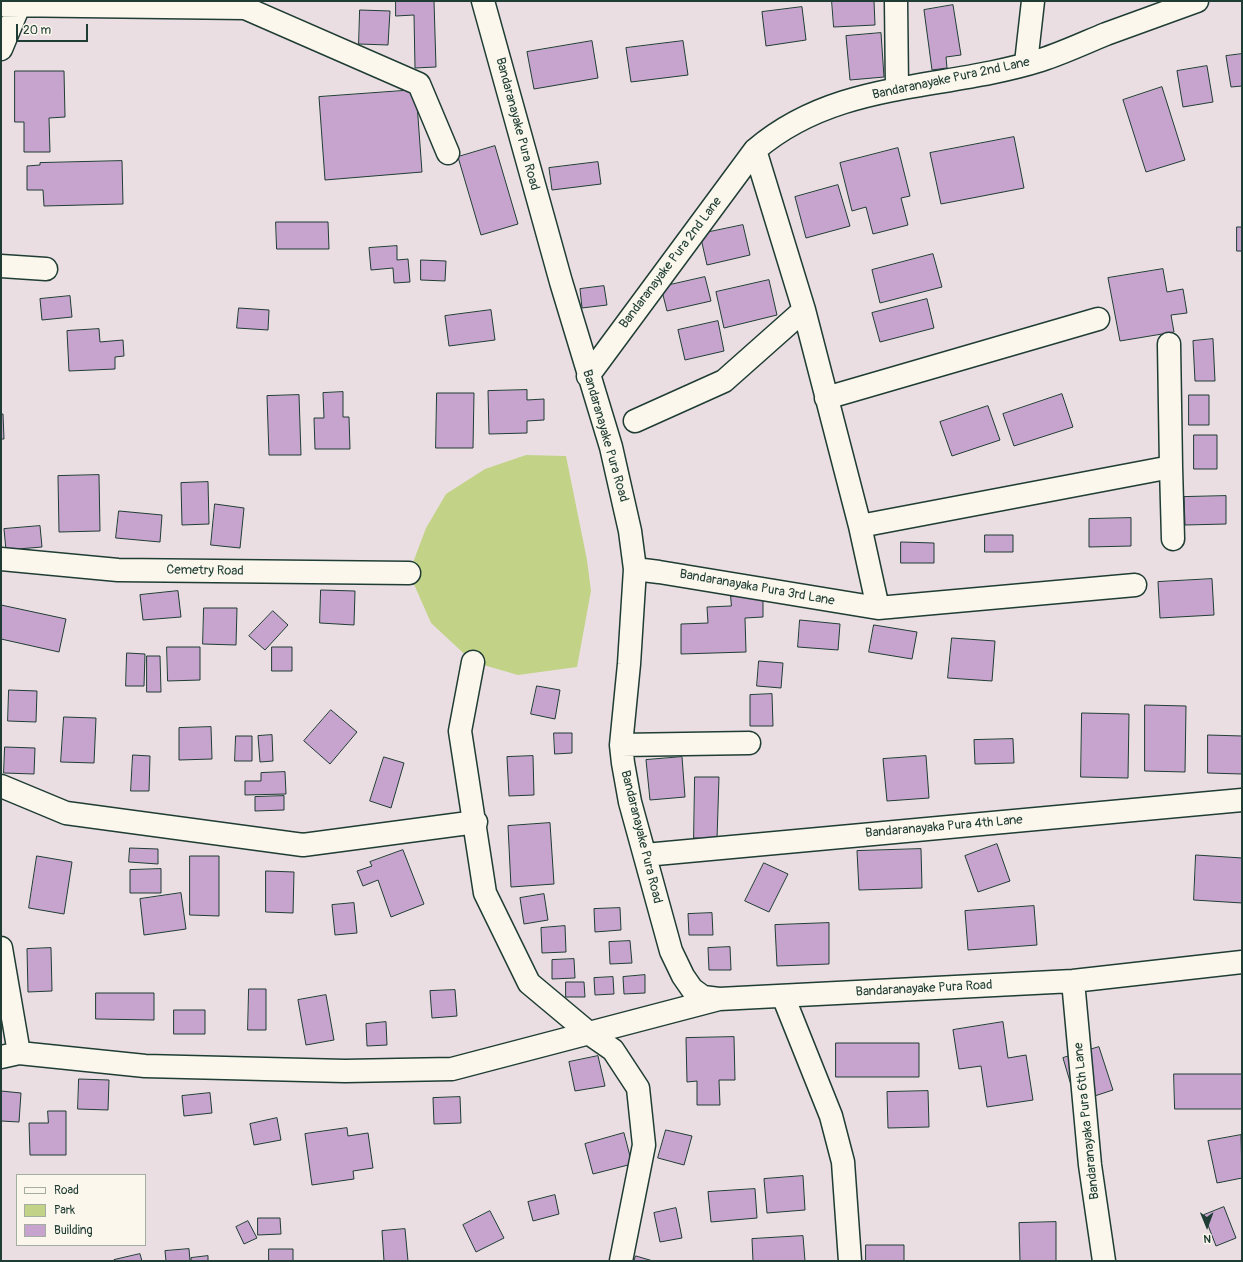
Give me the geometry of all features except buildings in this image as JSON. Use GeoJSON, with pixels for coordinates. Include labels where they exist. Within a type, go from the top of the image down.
{"type":"FeatureCollection","features":[{"type":"Feature","properties":{"kind":"street","name":"Bandaranayake Pura Road"},"geometry":{"type":"LineString","coordinates":[[483,1],[588,376],[611,447],[630,531],[635,569],[629,664],[621,745],[630,802],[671,951],[683,976],[692,989],[703,997],[719,999],[783,996],[1073,981],[1242,962]]}},
{"type":"Feature","properties":{"kind":"street"},"geometry":{"type":"LineString","coordinates":[[896,1],[897,88]]}},
{"type":"Feature","properties":{"kind":"street"},"geometry":{"type":"LineString","coordinates":[[1026,63],[1033,1]]}},
{"type":"Feature","properties":{"kind":"street","name":"Bandaranayake Pura 2nd Lane"},"geometry":{"type":"LineString","coordinates":[[588,376],[758,157],[774,133],[836,104],[897,88],[973,76],[1040,60],[1197,1]]}},
{"type":"Feature","properties":{"kind":"street"},"geometry":{"type":"LineString","coordinates":[[1,50],[14,4],[245,8],[419,84],[448,153]]}},
{"type":"Feature","properties":{"kind":"street"},"geometry":{"type":"LineString","coordinates":[[758,157],[804,310],[860,526],[878,608]]}},
{"type":"Feature","properties":{"kind":"street"},"geometry":{"type":"LineString","coordinates":[[1,266],[46,269]]}},
{"type":"Feature","properties":{"kind":"street"},"geometry":{"type":"LineString","coordinates":[[635,421],[724,381],[804,310]]}},
{"type":"Feature","properties":{"kind":"street"},"geometry":{"type":"LineString","coordinates":[[826,398],[1098,319]]}},
{"type":"Feature","properties":{"kind":"street"},"geometry":{"type":"LineString","coordinates":[[1169,344],[1173,538]]}},
{"type":"Feature","properties":{"kind":"street"},"geometry":{"type":"LineString","coordinates":[[860,526],[1171,467]]}},
{"type":"Feature","properties":{"kind":"street","name":"Cemetry Road"},"geometry":{"type":"LineString","coordinates":[[1,559],[118,570],[409,573]]}},
{"type":"Feature","properties":{"kind":"street","name":"Bandaranayaka Pura 3rd Lane"},"geometry":{"type":"LineString","coordinates":[[635,569],[878,608],[1135,585]]}},
{"type":"Feature","properties":{"kind":"street"},"geometry":{"type":"LineString","coordinates":[[472,662],[460,731],[476,822],[485,893],[529,983],[590,1034],[613,1050],[638,1088],[644,1145],[621,1261]]}},
{"type":"Feature","properties":{"kind":"street"},"geometry":{"type":"LineString","coordinates":[[621,745],[749,743]]}},
{"type":"Feature","properties":{"kind":"street"},"geometry":{"type":"LineString","coordinates":[[1,786],[66,813],[303,845],[476,822]]}},
{"type":"Feature","properties":{"kind":"street","name":"Bandaranayaka Pura 4th Lane"},"geometry":{"type":"LineString","coordinates":[[645,855],[1242,800]]}},
{"type":"Feature","properties":{"kind":"street"},"geometry":{"type":"LineString","coordinates":[[1,948],[10,1055],[146,1066],[345,1071],[452,1069],[719,999]]}},
{"type":"Feature","properties":{"kind":"street","name":"Bandaranayaka Pura 6th Lane"},"geometry":{"type":"LineString","coordinates":[[1073,981],[1090,1165],[1104,1261]]}},
{"type":"Feature","properties":{"kind":"street"},"geometry":{"type":"LineString","coordinates":[[783,996],[831,1116],[843,1162],[850,1261]]}},
{"type":"Feature","properties":{"kind":"green space"},"geometry":{"type":"Polygon","coordinates":[[[526,455],[566,456],[587,560],[591,591],[577,667],[518,675],[473,662],[431,623],[409,573],[426,528],[446,494],[485,469],[526,455]]]}}]}
